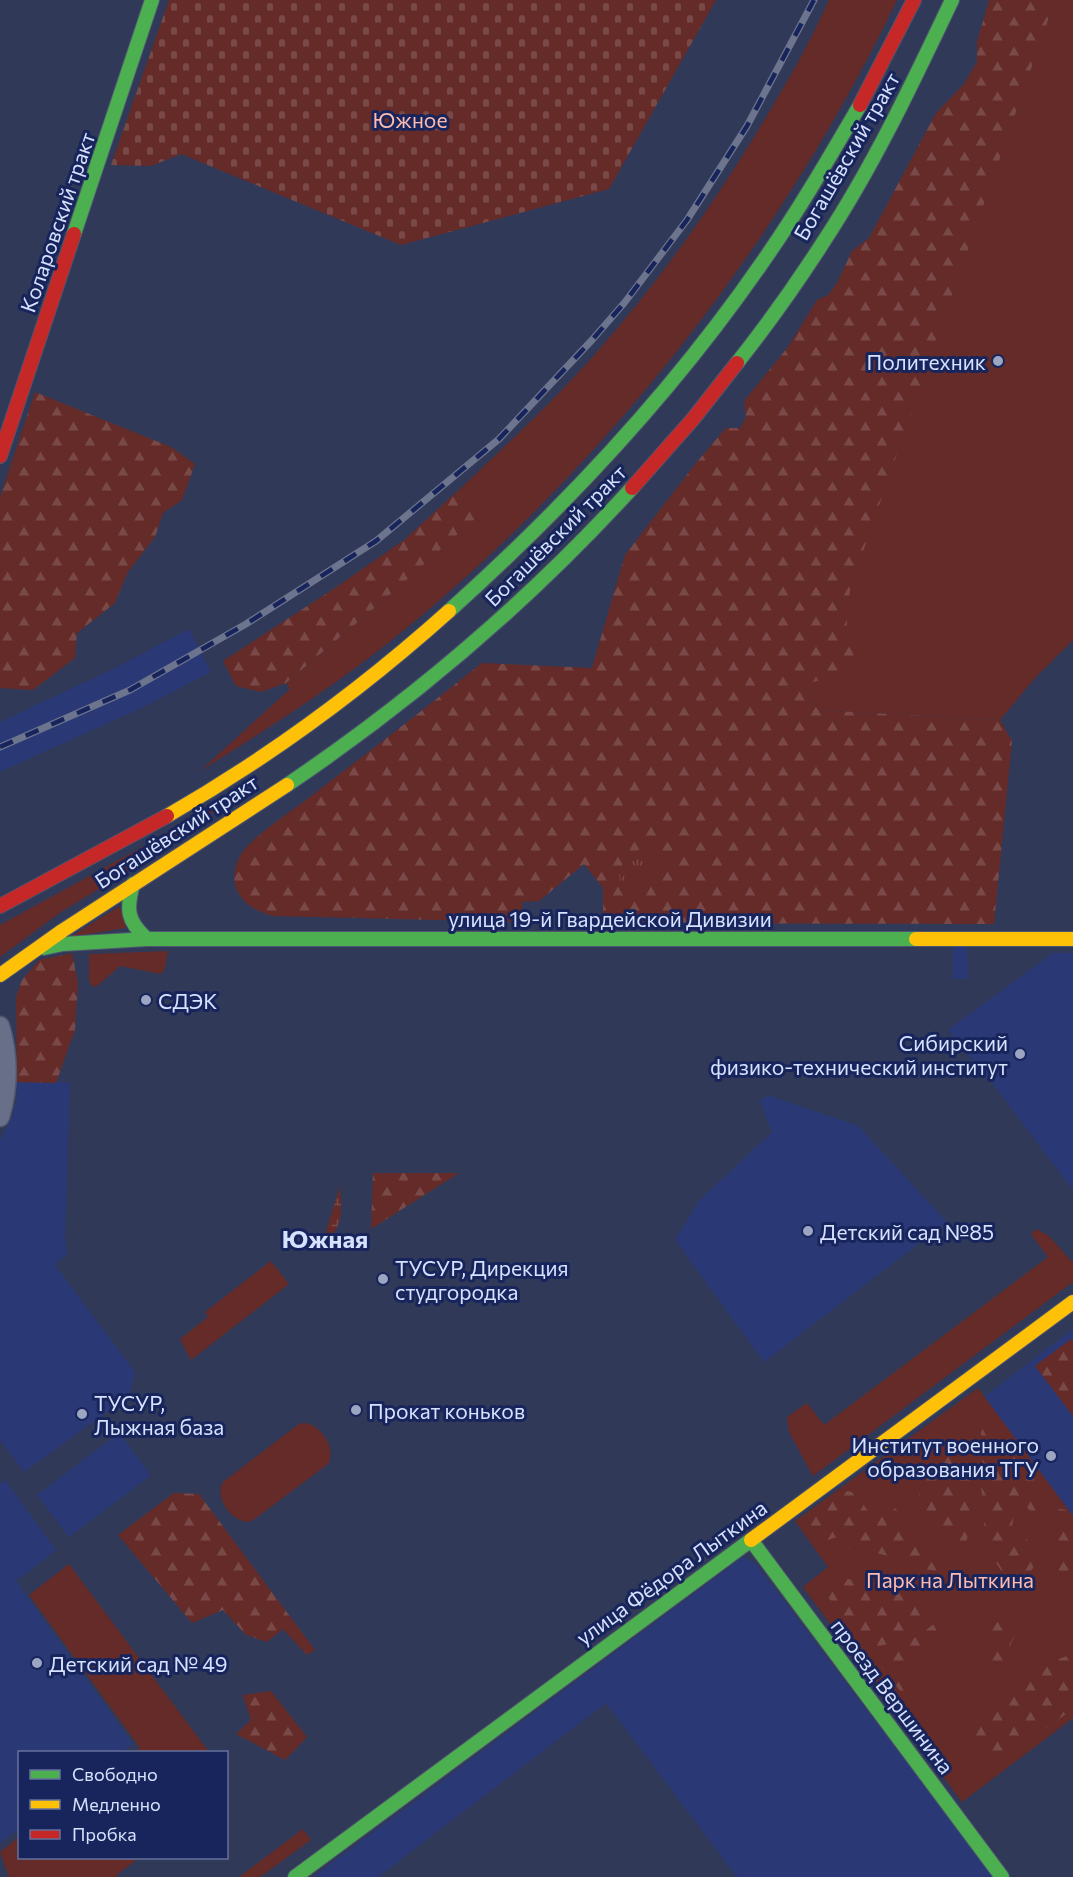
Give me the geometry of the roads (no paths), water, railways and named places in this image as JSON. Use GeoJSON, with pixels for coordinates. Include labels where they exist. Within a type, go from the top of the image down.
{"type":"FeatureCollection","features":[{"type":"Feature","properties":{"kind":"main road","name":"Коларовский тракт"},"geometry":{"type":"LineString","coordinates":[[0,456],[153,0]]}},
{"type":"Feature","properties":{"kind":"main road","name":"Богашёвский тракт"},"geometry":{"type":"LineString","coordinates":[[4,901],[89,860],[221,784],[327,712],[466,596],[543,525],[627,437],[669,388],[754,278],[840,143],[894,44],[914,0]]}},
{"type":"Feature","properties":{"kind":"main road","name":"Богашёвский тракт"},"geometry":{"type":"LineString","coordinates":[[0,975],[30,952],[167,864],[303,772],[419,689],[466,650],[612,512],[698,415],[825,240],[897,114],[952,0]]}},
{"type":"Feature","properties":{"kind":"main road"},"geometry":{"type":"LineString","coordinates":[[133,884],[127,906],[128,913],[133,925],[147,939]]}},
{"type":"Feature","properties":{"kind":"main road","name":"улица 19-й Гвардейской Дивизии"},"geometry":{"type":"LineString","coordinates":[[30,952],[63,944],[147,939],[1073,939]]}},
{"type":"Feature","properties":{"kind":"main road","name":"улица Фёдора Лыткина"},"geometry":{"type":"LineString","coordinates":[[295,1877],[1073,1302]]}},
{"type":"Feature","properties":{"kind":"main road","name":"проезд Вершинина"},"geometry":{"type":"LineString","coordinates":[[751,1540],[1002,1877]]}},
{"type":"Feature","properties":{"kind":"street"},"geometry":{"type":"LineString","coordinates":[[0,1026],[7,1059],[5,1099],[0,1117]]}},
{"type":"Feature","properties":{"kind":"railway"},"geometry":{"type":"LineString","coordinates":[[0,747],[130,690],[246,624],[376,541],[499,439],[625,302],[687,220],[747,126],[814,0]]}},
{"type":"Feature","properties":{"kind":"place","name":"Политехник"},"geometry":{"type":"Point","coordinates":[998,361]}},
{"type":"Feature","properties":{"kind":"place","name":"СДЭК"},"geometry":{"type":"Point","coordinates":[146,1000]}},
{"type":"Feature","properties":{"kind":"place","name":"Сибирский физико-технический институт"},"geometry":{"type":"Point","coordinates":[1020,1054]}},
{"type":"Feature","properties":{"kind":"place","name":"Детский сад №85"},"geometry":{"type":"Point","coordinates":[808,1231]}},
{"type":"Feature","properties":{"kind":"place","name":"ТУСУР, Дирекция студгородка"},"geometry":{"type":"Point","coordinates":[383,1279]}},
{"type":"Feature","properties":{"kind":"place","name":"Прокат коньков"},"geometry":{"type":"Point","coordinates":[356,1410]}},
{"type":"Feature","properties":{"kind":"place","name":"ТУСУР, Лыжная база"},"geometry":{"type":"Point","coordinates":[82,1414]}},
{"type":"Feature","properties":{"kind":"place","name":"Институт военного образования ТГУ"},"geometry":{"type":"Point","coordinates":[1051,1456]}},
{"type":"Feature","properties":{"kind":"place","name":"Детский сад № 49"},"geometry":{"type":"Point","coordinates":[37,1663]}},
{"type":"Feature","properties":{"kind":"district","name":"Южная"},"geometry":{"type":"Point","coordinates":[325,1238]}},
{"type":"Feature","properties":{"kind":"park label","name":"Южное"},"geometry":{"type":"Point","coordinates":[410,119]}},
{"type":"Feature","properties":{"kind":"park label","name":"Парк на Лыткина"},"geometry":{"type":"Point","coordinates":[950,1579]}}]}
